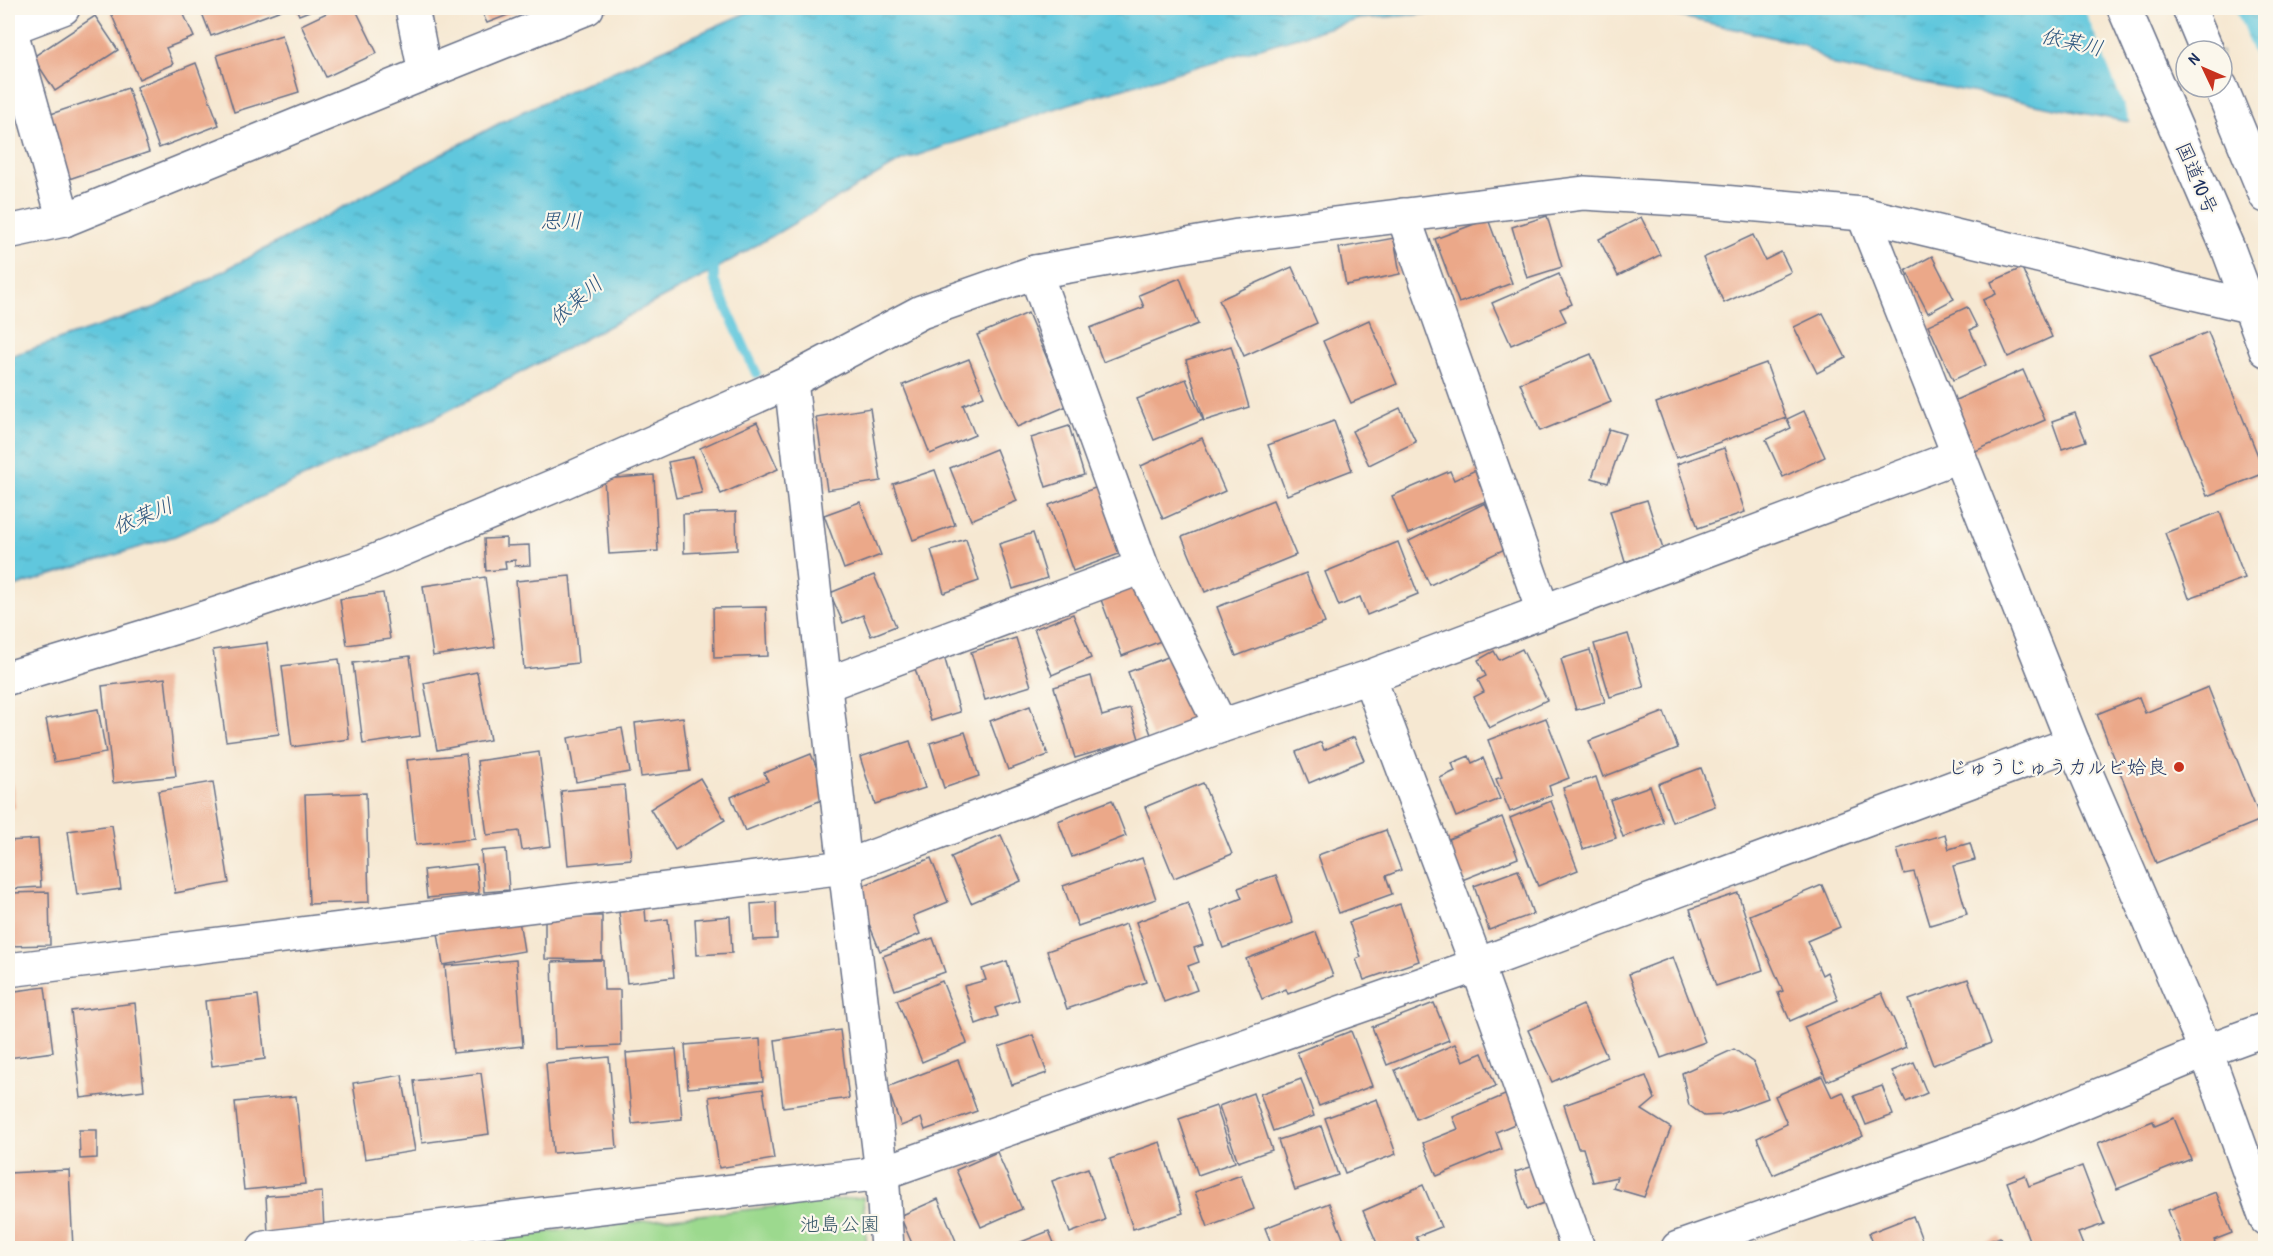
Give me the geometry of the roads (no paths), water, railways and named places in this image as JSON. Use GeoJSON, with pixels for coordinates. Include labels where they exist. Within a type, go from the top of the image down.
{"type":"FeatureCollection","features":[{"type":"Feature","properties":{"kind":"main road"},"geometry":{"type":"LineString","coordinates":[[63,8],[9,24],[64,219]]}},
{"type":"Feature","properties":{"kind":"main road"},"geometry":{"type":"LineString","coordinates":[[412,8],[425,74]]}},
{"type":"Feature","properties":{"kind":"main road"},"geometry":{"type":"LineString","coordinates":[[8,232],[64,219],[587,8]]}},
{"type":"Feature","properties":{"kind":"main road","name":"国道10号"},"geometry":{"type":"LineString","coordinates":[[2124,8],[2229,251],[2265,350]]}},
{"type":"Feature","properties":{"kind":"main road"},"geometry":{"type":"LineString","coordinates":[[2189,8],[2202,39]]}},
{"type":"Feature","properties":{"kind":"main road"},"geometry":{"type":"LineString","coordinates":[[2226,99],[2265,196]]}},
{"type":"Feature","properties":{"kind":"main road"},"geometry":{"type":"LineString","coordinates":[[8,678],[186,624],[363,566],[561,483],[791,381],[921,312],[1035,272],[1238,236],[1584,193],[1863,214],[2248,306]]}},
{"type":"Feature","properties":{"kind":"main road"},"geometry":{"type":"LineString","coordinates":[[1863,214],[2073,743],[2206,1051],[2265,1218]]}},
{"type":"Feature","properties":{"kind":"main road"},"geometry":{"type":"LineString","coordinates":[[1403,215],[1543,611]]}},
{"type":"Feature","properties":{"kind":"main road"},"geometry":{"type":"LineString","coordinates":[[1035,272],[1142,567],[1221,726]]}},
{"type":"Feature","properties":{"kind":"main road"},"geometry":{"type":"LineString","coordinates":[[791,381],[845,867],[882,1173],[887,1248]]}},
{"type":"Feature","properties":{"kind":"main road"},"geometry":{"type":"LineString","coordinates":[[8,970],[845,867],[1221,726],[1370,677],[1958,456]]}},
{"type":"Feature","properties":{"kind":"main road"},"geometry":{"type":"LineString","coordinates":[[826,684],[1142,567]]}},
{"type":"Feature","properties":{"kind":"main road"},"geometry":{"type":"LineString","coordinates":[[1370,677],[1477,965],[1578,1248]]}},
{"type":"Feature","properties":{"kind":"main road"},"geometry":{"type":"LineString","coordinates":[[264,1248],[882,1173],[1477,965],[2073,743]]}},
{"type":"Feature","properties":{"kind":"main road"},"geometry":{"type":"LineString","coordinates":[[1678,1248],[2020,1128],[2265,1029]]}},
{"type":"Feature","properties":{"kind":"water","name":"思川"},"geometry":{"type":"Polygon","coordinates":[[[757,8],[1504,8],[1359,19],[1069,104],[901,161],[702,277],[436,417],[175,536],[8,589],[8,357],[156,307],[515,115],[757,8]]]}},
{"type":"Feature","properties":{"kind":"water","name":"依某川"},"geometry":{"type":"Polygon","coordinates":[[[1558,8],[2265,8],[2265,153],[2224,140],[1835,66],[1802,44],[1660,12],[1558,8]]]}},
{"type":"Feature","properties":{"kind":"waterway"},"geometry":{"type":"LineString","coordinates":[[714,256],[714,280],[756,373]]}},
{"type":"Feature","properties":{"kind":"place","name":"じゅうじゅうカルビ姶良"},"geometry":{"type":"Point","coordinates":[2179,767]}},
{"type":"Feature","properties":{"kind":"park label","name":"池島公園"},"geometry":{"type":"Point","coordinates":[840,1224]}}]}
